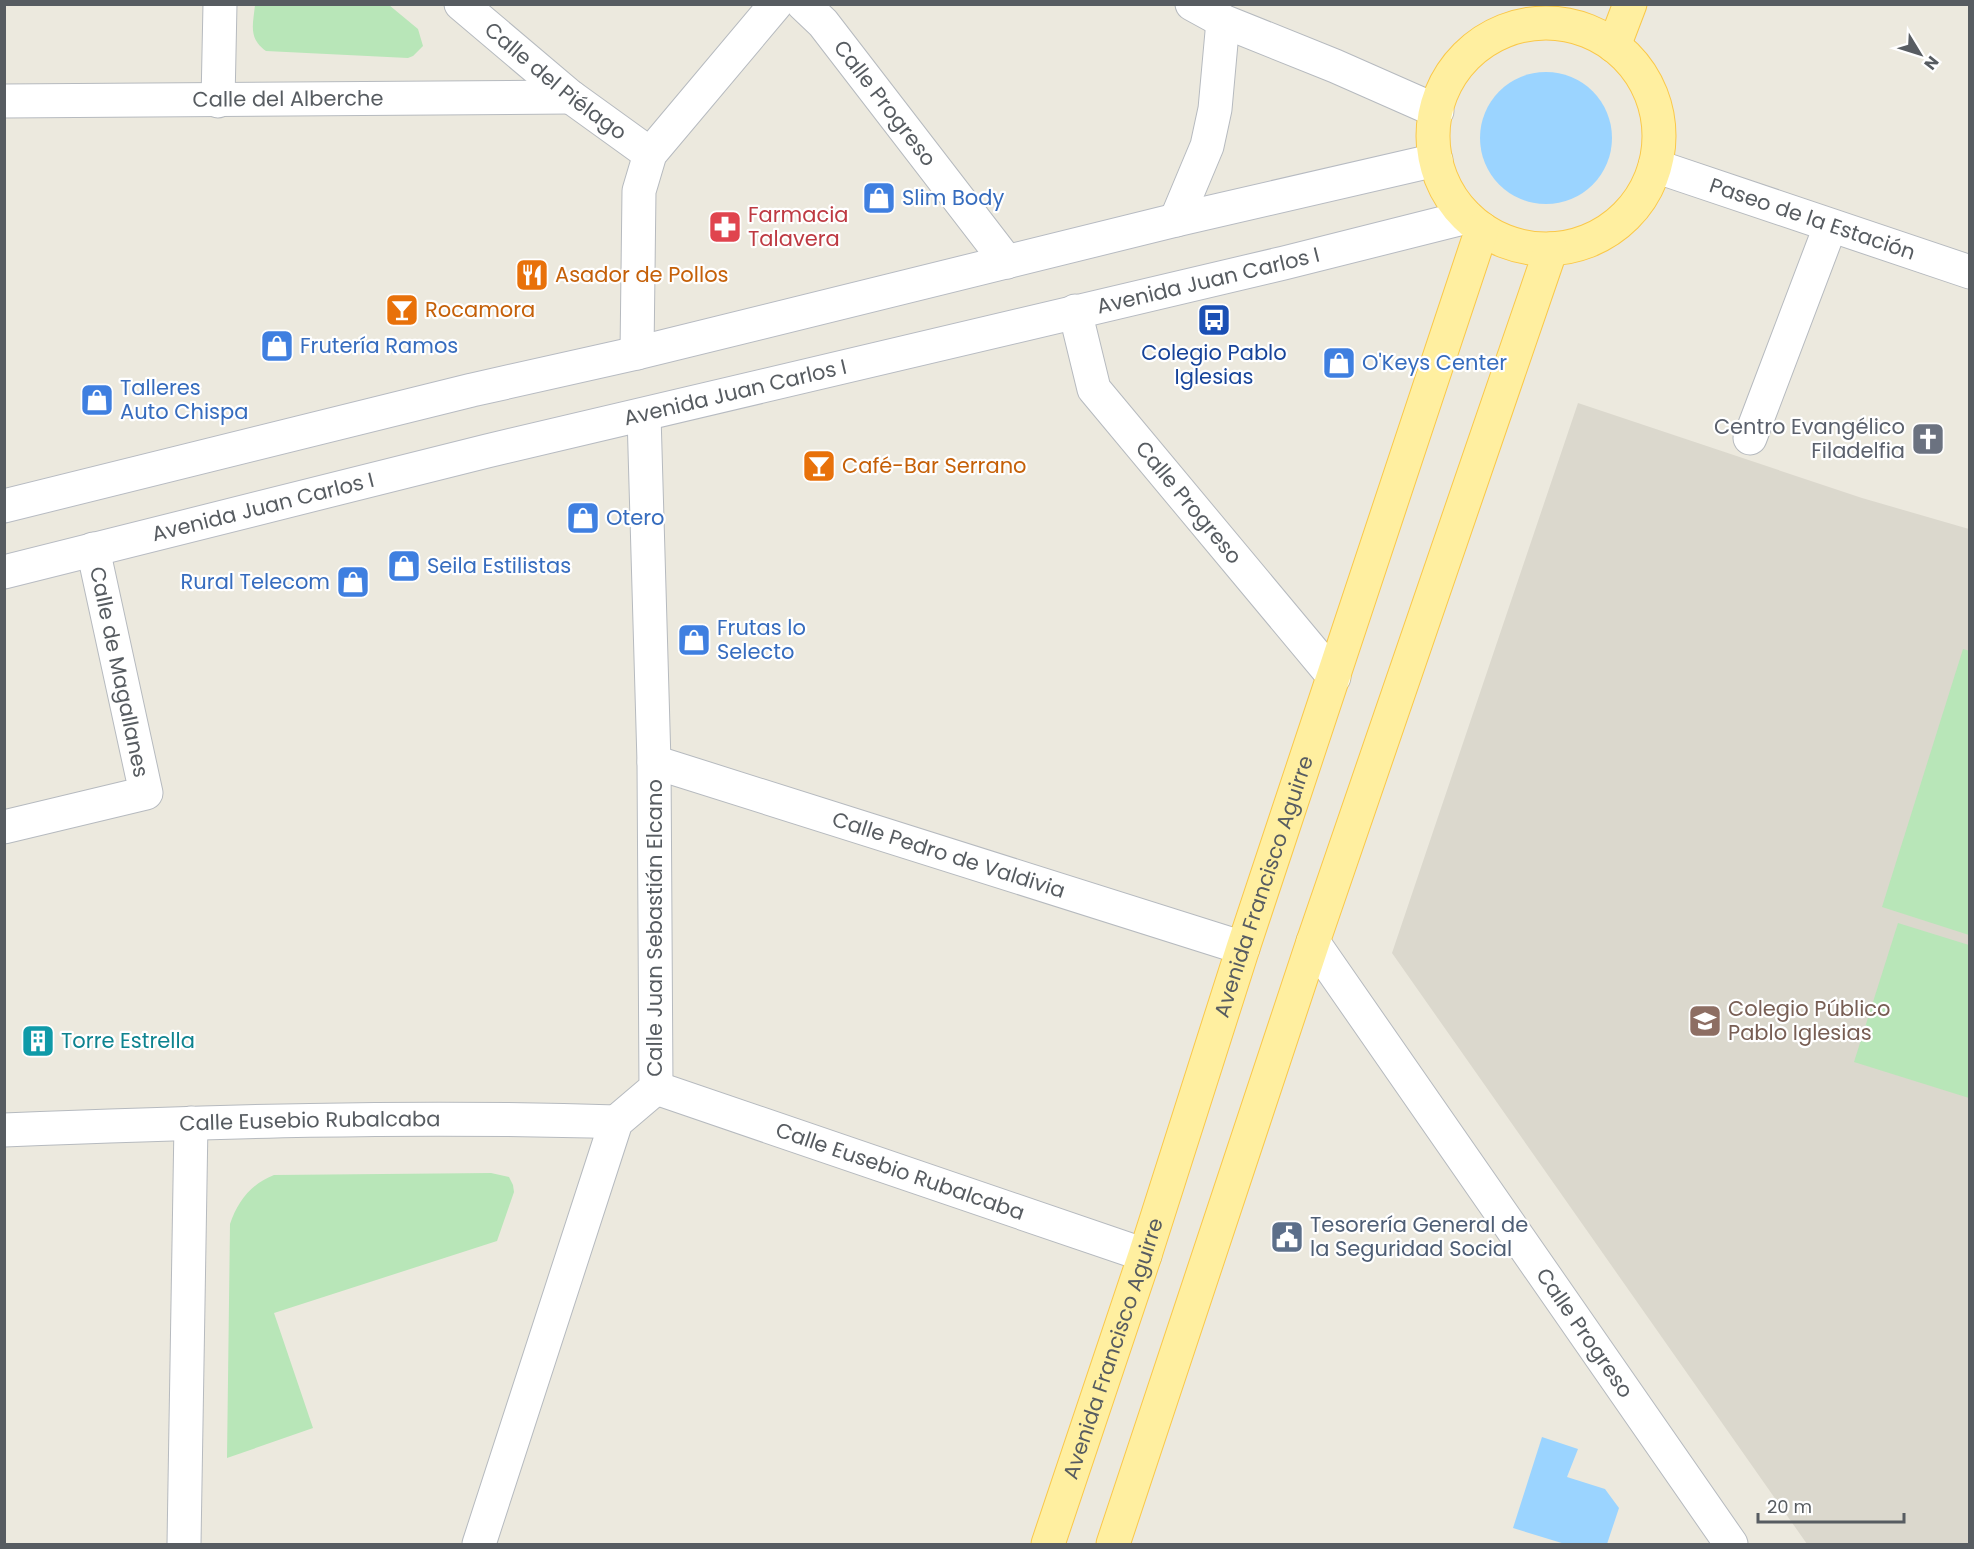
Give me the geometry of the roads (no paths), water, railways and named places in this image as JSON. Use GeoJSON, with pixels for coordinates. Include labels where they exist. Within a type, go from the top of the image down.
{"type":"FeatureCollection","features":[{"type":"Feature","properties":{"kind":"main road"},"geometry":{"type":"LineString","coordinates":[[1614,45],[1630,4]]}},
{"type":"Feature","properties":{"kind":"main road"},"geometry":{"type":"LineString","coordinates":[[1565,14],[1614,45],[1640,73],[1653,99],[1658,118],[1659,137],[1655,166],[1640,198],[1616,224],[1597,237],[1586,242],[1551,249],[1520,246],[1500,239],[1474,223],[1448,191],[1439,171],[1434,136],[1437,111],[1446,85],[1456,70],[1482,44],[1498,34],[1543,23],[1565,14]]}},
{"type":"Feature","properties":{"kind":"main road","name":"Avenida Francisco Aguirre"},"geometry":{"type":"LineString","coordinates":[[1048,1545],[1145,1255],[1243,948],[1335,677],[1474,223]]}},
{"type":"Feature","properties":{"kind":"main road"},"geometry":{"type":"LineString","coordinates":[[1113,1545],[1313,942],[1551,249]]}},
{"type":"Feature","properties":{"kind":"street"},"geometry":{"type":"LineString","coordinates":[[218,101],[220,4]]}},
{"type":"Feature","properties":{"kind":"street","name":"Calle del Piélago"},"geometry":{"type":"LineString","coordinates":[[461,4],[571,97],[650,154]]}},
{"type":"Feature","properties":{"kind":"street"},"geometry":{"type":"LineString","coordinates":[[637,353],[639,191],[650,154],[776,4]]}},
{"type":"Feature","properties":{"kind":"street","name":"Calle Progreso"},"geometry":{"type":"LineString","coordinates":[[803,4],[824,23],[1007,262]]}},
{"type":"Feature","properties":{"kind":"street"},"geometry":{"type":"LineString","coordinates":[[1192,4],[1224,21],[1437,111]]}},
{"type":"Feature","properties":{"kind":"street"},"geometry":{"type":"LineString","coordinates":[[1176,220],[1209,137],[1215,109],[1224,21]]}},
{"type":"Feature","properties":{"kind":"street","name":"Calle del Alberche"},"geometry":{"type":"LineString","coordinates":[[4,101],[571,97]]}},
{"type":"Feature","properties":{"kind":"street"},"geometry":{"type":"LineString","coordinates":[[4,506],[1176,220],[1437,160]]}},
{"type":"Feature","properties":{"kind":"street","name":"Paseo de la Estación"},"geometry":{"type":"LineString","coordinates":[[1655,166],[1970,272]]}},
{"type":"Feature","properties":{"kind":"street","name":"Avenida Juan Carlos I"},"geometry":{"type":"LineString","coordinates":[[4,572],[487,451],[644,416],[1075,311],[1284,263],[1474,223]]}},
{"type":"Feature","properties":{"kind":"street"},"geometry":{"type":"LineString","coordinates":[[1750,438],[1830,226]]}},
{"type":"Feature","properties":{"kind":"street","name":"Calle Progreso"},"geometry":{"type":"LineString","coordinates":[[1075,311],[1094,389],[1335,677]]}},
{"type":"Feature","properties":{"kind":"street","name":"Calle Juan Sebastián Elcano"},"geometry":{"type":"LineString","coordinates":[[616,1122],[656,1088],[654,762],[644,416]]}},
{"type":"Feature","properties":{"kind":"street","name":"Calle de Magallanes"},"geometry":{"type":"LineString","coordinates":[[4,827],[146,793],[93,549]]}},
{"type":"Feature","properties":{"kind":"street","name":"Calle Pedro de Valdivia"},"geometry":{"type":"LineString","coordinates":[[654,762],[1243,948]]}},
{"type":"Feature","properties":{"kind":"street","name":"Calle Progreso"},"geometry":{"type":"LineString","coordinates":[[1313,942],[1731,1545]]}},
{"type":"Feature","properties":{"kind":"street","name":"Calle Eusebio Rubalcaba"},"geometry":{"type":"LineString","coordinates":[[656,1088],[1145,1255]]}},
{"type":"Feature","properties":{"kind":"street","name":"Calle Eusebio Rubalcaba"},"geometry":{"type":"LineString","coordinates":[[4,1130],[191,1123],[510,1118],[616,1122]]}},
{"type":"Feature","properties":{"kind":"street"},"geometry":{"type":"LineString","coordinates":[[479,1545],[616,1122]]}},
{"type":"Feature","properties":{"kind":"street"},"geometry":{"type":"LineString","coordinates":[[184,1545],[191,1123]]}},
{"type":"Feature","properties":{"kind":"water"},"geometry":{"type":"Polygon","coordinates":[[[1546,72],[1571,77],[1593,91],[1607,113],[1612,138],[1607,163],[1593,185],[1571,199],[1546,204],[1521,199],[1499,185],[1485,163],[1480,138],[1485,113],[1499,91],[1521,77],[1546,72]]]}},
{"type":"Feature","properties":{"kind":"water"},"geometry":{"type":"Polygon","coordinates":[[[1542,1437],[1578,1449],[1567,1477],[1605,1489],[1619,1508],[1607,1544],[1565,1544],[1513,1528],[1542,1437]]]}},
{"type":"Feature","properties":{"kind":"place","name":"Slim Body"},"geometry":{"type":"Point","coordinates":[879,198]}},
{"type":"Feature","properties":{"kind":"place","name":"Farmacia Talavera"},"geometry":{"type":"Point","coordinates":[725,227]}},
{"type":"Feature","properties":{"kind":"place","name":"Asador de Pollos"},"geometry":{"type":"Point","coordinates":[532,275]}},
{"type":"Feature","properties":{"kind":"place","name":"Rocamora"},"geometry":{"type":"Point","coordinates":[402,310]}},
{"type":"Feature","properties":{"kind":"place","name":"Colegio Pablo Iglesias"},"geometry":{"type":"Point","coordinates":[1214,320]}},
{"type":"Feature","properties":{"kind":"place","name":"Frutería Ramos"},"geometry":{"type":"Point","coordinates":[277,346]}},
{"type":"Feature","properties":{"kind":"place","name":"O'Keys Center"},"geometry":{"type":"Point","coordinates":[1339,363]}},
{"type":"Feature","properties":{"kind":"place","name":"Talleres Auto Chispa"},"geometry":{"type":"Point","coordinates":[97,400]}},
{"type":"Feature","properties":{"kind":"place","name":"Centro Evangélico Filadelfia"},"geometry":{"type":"Point","coordinates":[1928,439]}},
{"type":"Feature","properties":{"kind":"place","name":"Café-Bar Serrano"},"geometry":{"type":"Point","coordinates":[819,466]}},
{"type":"Feature","properties":{"kind":"place","name":"Otero"},"geometry":{"type":"Point","coordinates":[583,518]}},
{"type":"Feature","properties":{"kind":"place","name":"Seila Estilistas"},"geometry":{"type":"Point","coordinates":[404,566]}},
{"type":"Feature","properties":{"kind":"place","name":"Rural Telecom"},"geometry":{"type":"Point","coordinates":[353,582]}},
{"type":"Feature","properties":{"kind":"place","name":"Frutas lo Selecto"},"geometry":{"type":"Point","coordinates":[694,640]}},
{"type":"Feature","properties":{"kind":"place","name":"Colegio Público Pablo Iglesias"},"geometry":{"type":"Point","coordinates":[1705,1021]}},
{"type":"Feature","properties":{"kind":"place","name":"Torre Estrella"},"geometry":{"type":"Point","coordinates":[38,1041]}},
{"type":"Feature","properties":{"kind":"place","name":"Tesorería General de la Seguridad Social"},"geometry":{"type":"Point","coordinates":[1287,1237]}}]}
